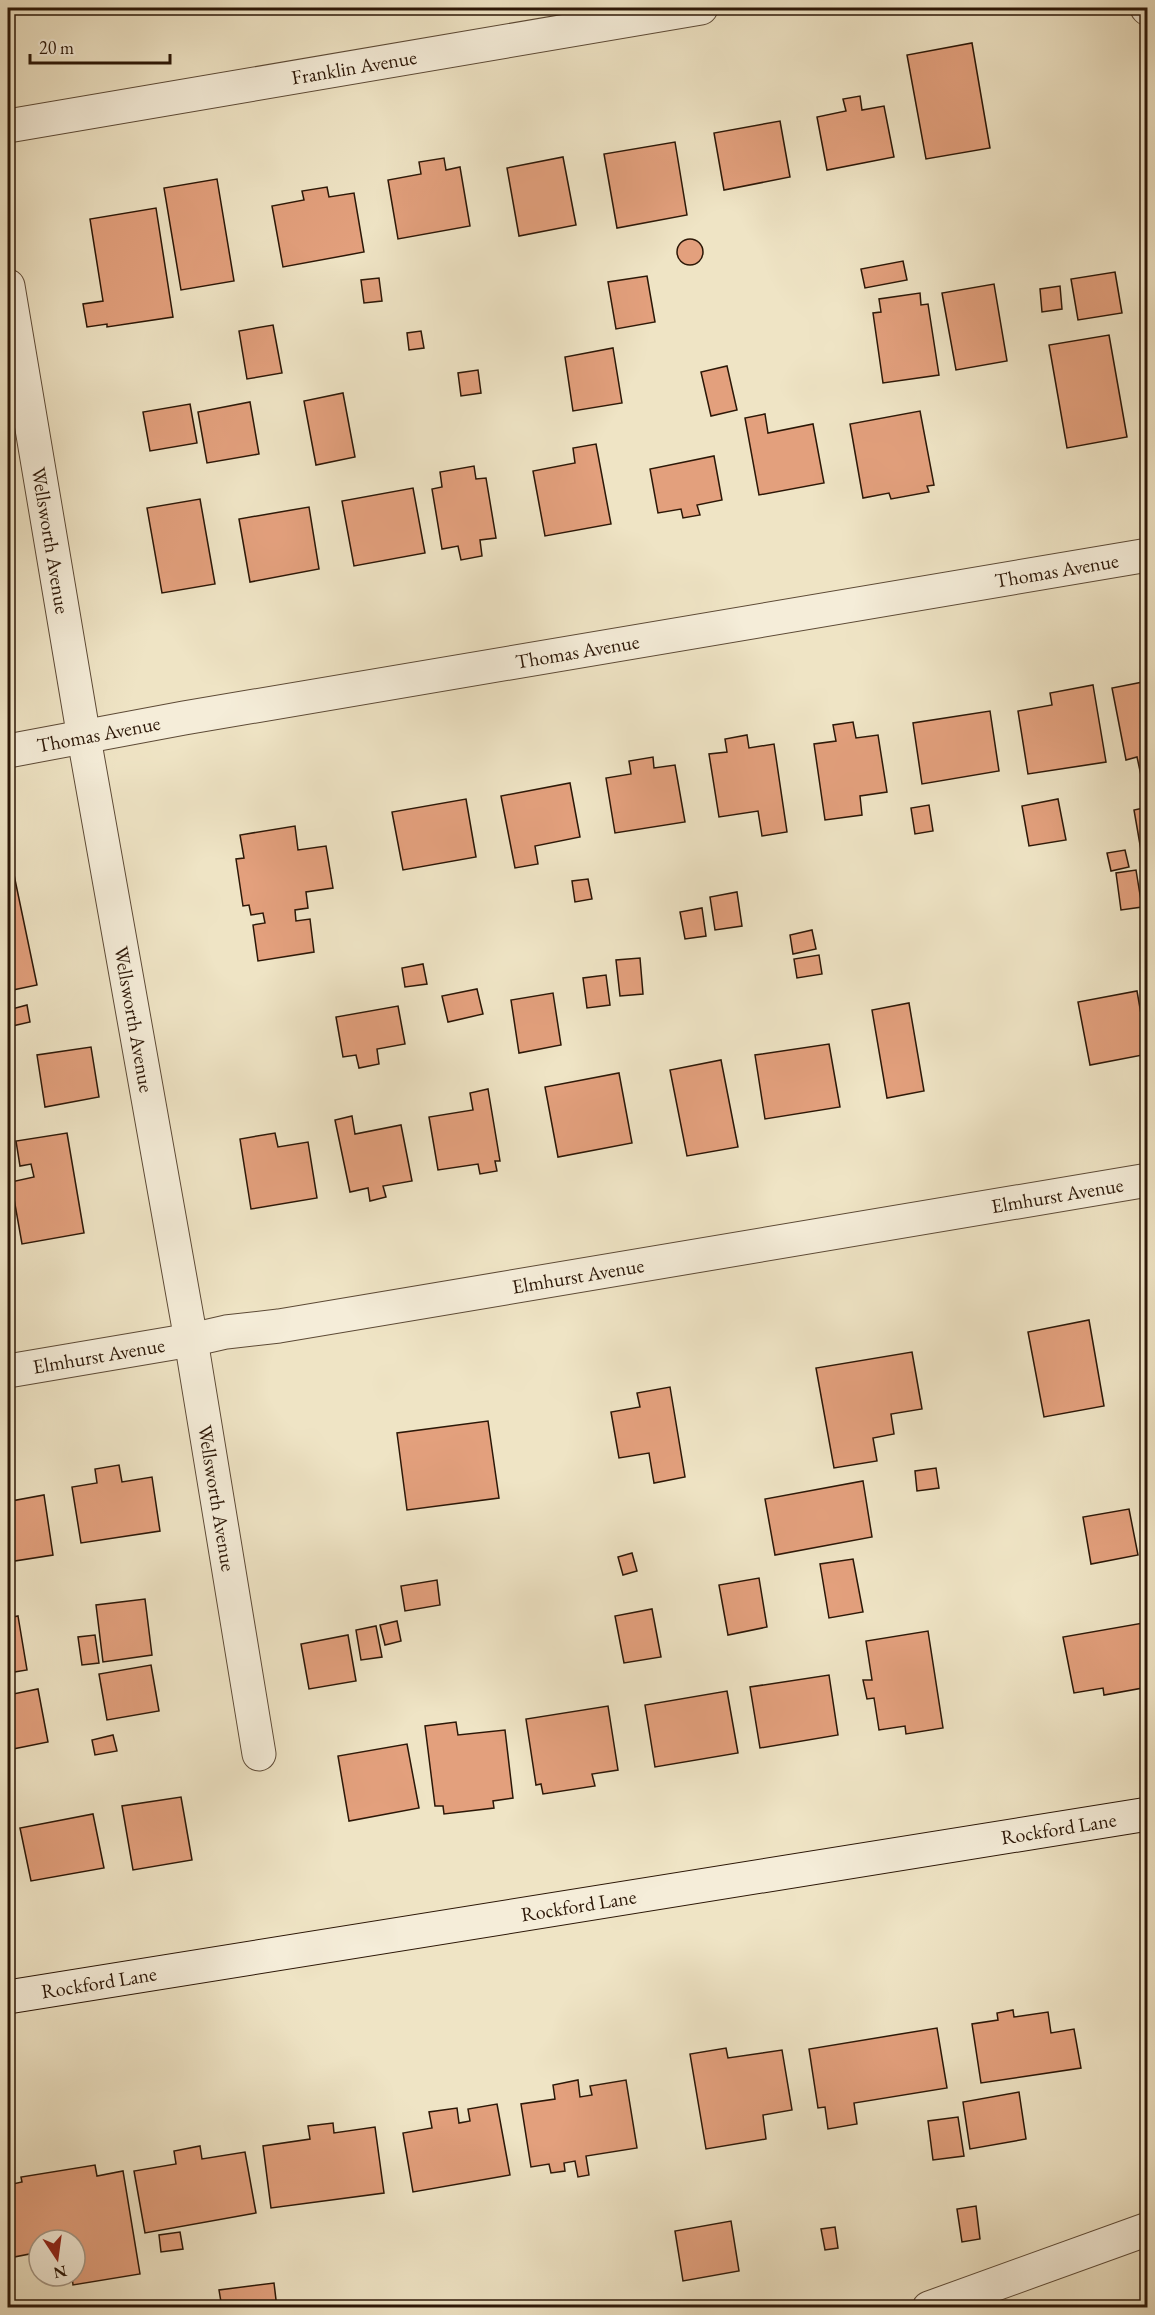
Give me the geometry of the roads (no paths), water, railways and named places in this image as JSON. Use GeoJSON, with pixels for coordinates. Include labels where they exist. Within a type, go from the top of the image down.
{"type":"FeatureCollection","features":[{"type":"Feature","properties":{"kind":"street","name":"Franklin Avenue"},"geometry":{"type":"LineString","coordinates":[[8,126],[701,8]]}},
{"type":"Feature","properties":{"kind":"street","name":"Wellsworth Avenue"},"geometry":{"type":"LineString","coordinates":[[8,286],[84,738],[191,1340],[260,1754]]}},
{"type":"Feature","properties":{"kind":"street","name":"Thomas Avenue"},"geometry":{"type":"LineString","coordinates":[[8,751],[184,718],[1148,555]]}},
{"type":"Feature","properties":{"kind":"street","name":"Elmhurst Avenue"},"geometry":{"type":"LineString","coordinates":[[8,1371],[226,1332],[279,1326],[1148,1180]]}},
{"type":"Feature","properties":{"kind":"street","name":"Rockford Lane"},"geometry":{"type":"LineString","coordinates":[[8,1996],[1148,1814]]}},
{"type":"Feature","properties":{"kind":"street"},"geometry":{"type":"LineString","coordinates":[[929,2307],[1148,2229]]}}]}
